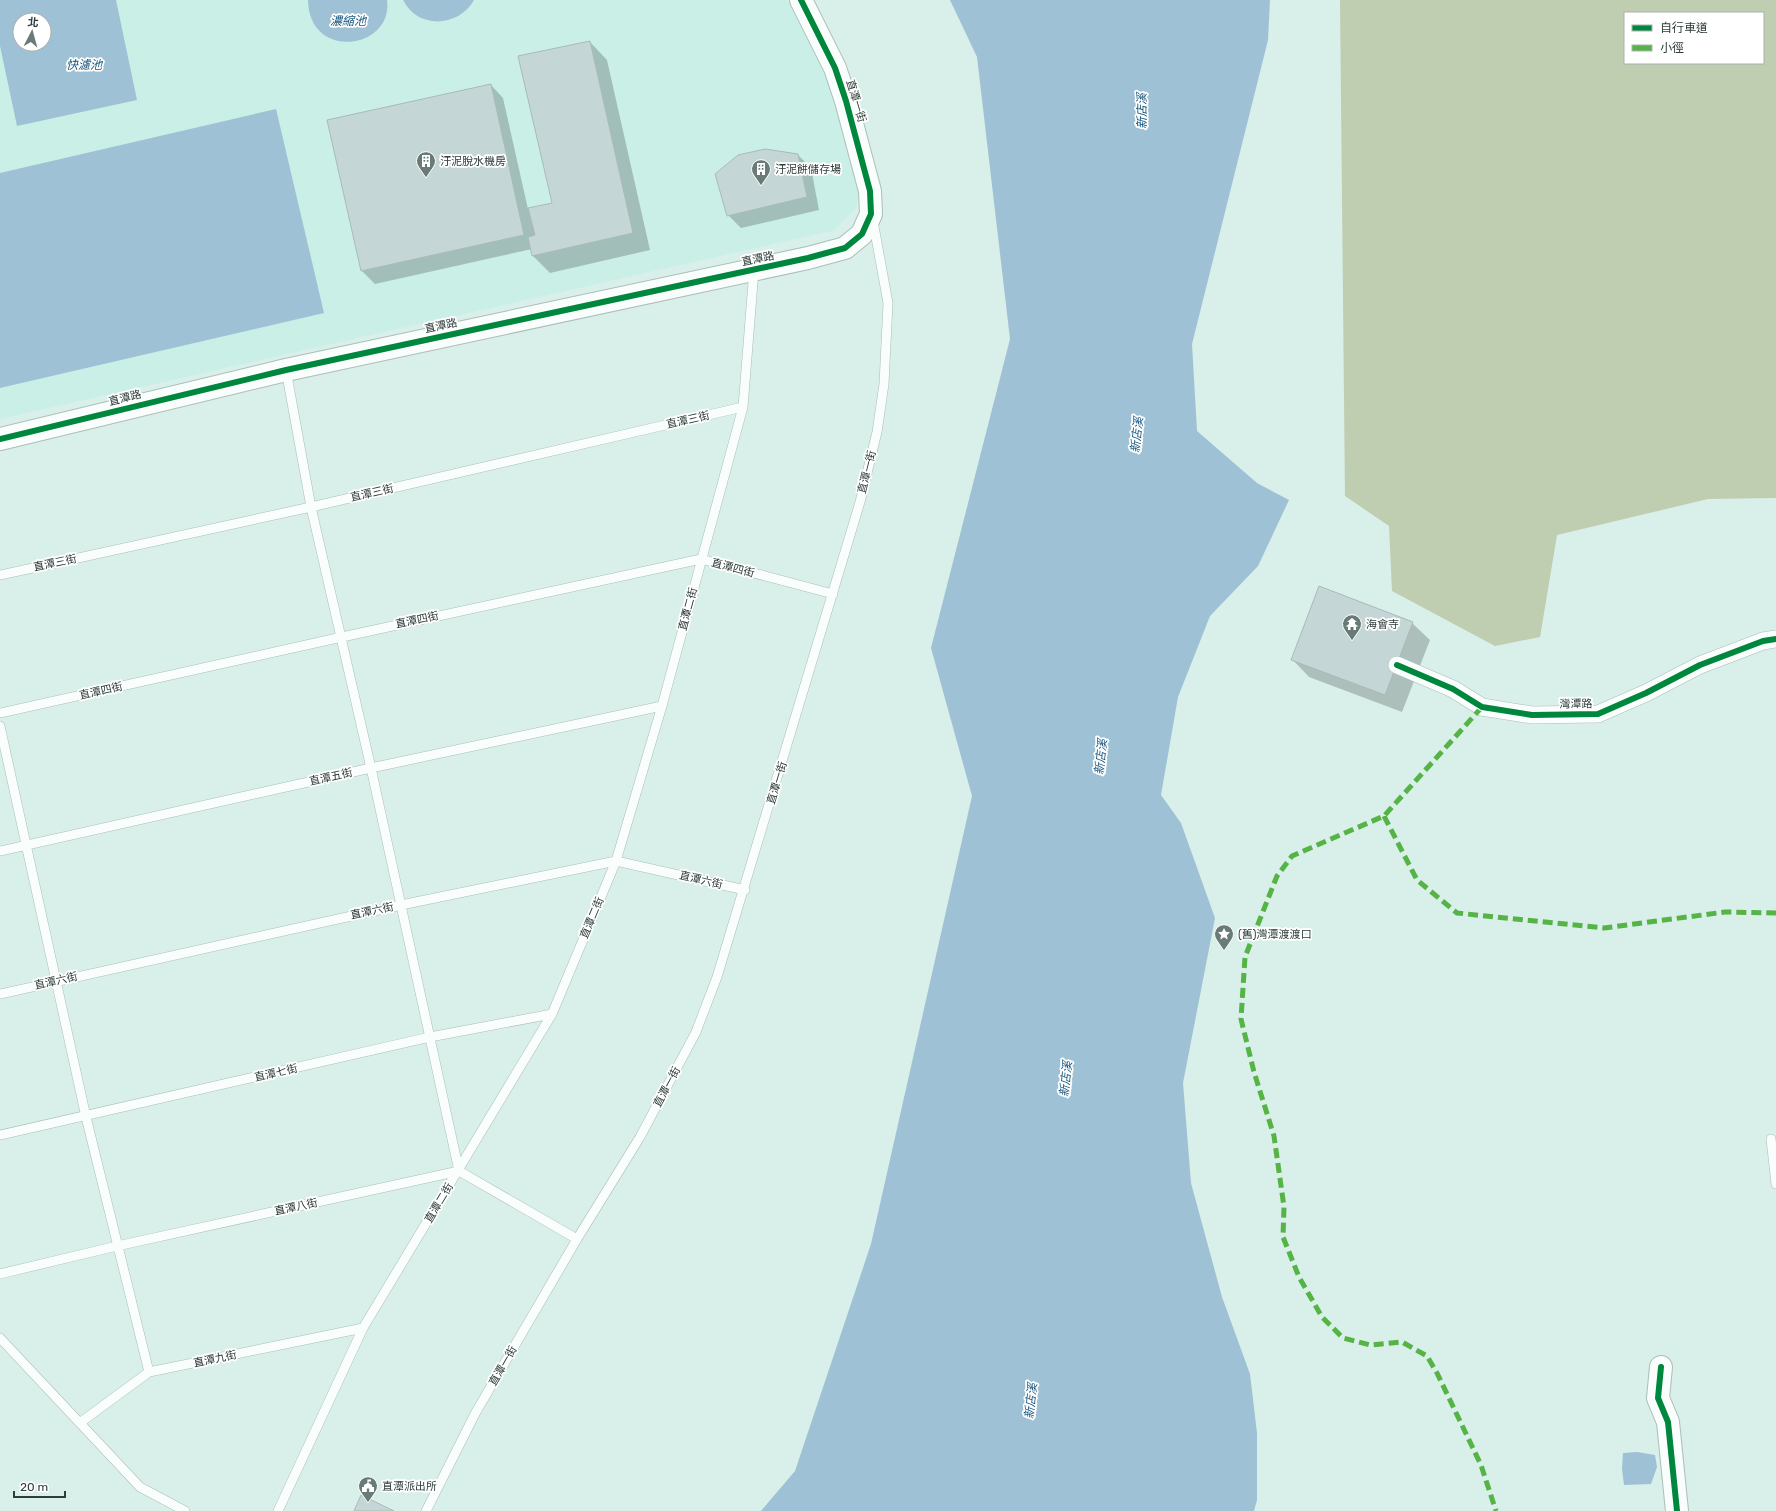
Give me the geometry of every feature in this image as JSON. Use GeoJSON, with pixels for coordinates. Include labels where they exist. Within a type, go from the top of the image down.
{"type":"FeatureCollection","features":[{"type":"Feature","properties":{"kind":"street","name":"直潭一街"},"geometry":{"type":"LineString","coordinates":[[801,0],[835,68],[846,101],[870,191],[871,214]]}},
{"type":"Feature","properties":{"kind":"street","name":"直潭路"},"geometry":{"type":"LineString","coordinates":[[0,439],[286,370],[808,258],[845,248],[862,234],[871,214]]}},
{"type":"Feature","properties":{"kind":"street","name":"灣潭路"},"geometry":{"type":"LineString","coordinates":[[1397,665],[1453,689],[1482,707],[1532,715],[1598,714],[1700,665],[1763,641],[1776,639]]}},
{"type":"Feature","properties":{"kind":"street"},"geometry":{"type":"LineString","coordinates":[[1661,1367],[1658,1398],[1668,1422],[1677,1511]]}},
{"type":"Feature","properties":{"kind":"lane","name":"直潭一街"},"geometry":{"type":"LineString","coordinates":[[426,1511],[476,1412],[577,1239],[640,1137],[696,1032],[718,977],[833,594],[860,502],[874,446],[884,384],[888,304],[871,214]]}},
{"type":"Feature","properties":{"kind":"lane","name":"直潭二街"},"geometry":{"type":"LineString","coordinates":[[278,1511],[363,1328],[459,1171],[552,1014],[616,861],[662,706],[743,407],[754,270]]}},
{"type":"Feature","properties":{"kind":"lane"},"geometry":{"type":"LineString","coordinates":[[286,370],[311,507],[342,637],[459,1171],[577,1239]]}},
{"type":"Feature","properties":{"kind":"lane","name":"直潭三街"},"geometry":{"type":"LineString","coordinates":[[0,575],[311,507],[743,407]]}},
{"type":"Feature","properties":{"kind":"lane","name":"直潭四街"},"geometry":{"type":"LineString","coordinates":[[0,713],[701,559],[833,594]]}},
{"type":"Feature","properties":{"kind":"lane","name":"直潭五街"},"geometry":{"type":"LineString","coordinates":[[0,851],[371,768],[662,706]]}},
{"type":"Feature","properties":{"kind":"lane"},"geometry":{"type":"LineString","coordinates":[[0,726],[86,1117],[148,1372]]}},
{"type":"Feature","properties":{"kind":"lane","name":"直潭六街"},"geometry":{"type":"LineString","coordinates":[[0,994],[401,905],[616,861],[745,890]]}},
{"type":"Feature","properties":{"kind":"lane","name":"直潭七街"},"geometry":{"type":"LineString","coordinates":[[0,1136],[430,1037],[552,1014]]}},
{"type":"Feature","properties":{"kind":"lane"},"geometry":{"type":"LineString","coordinates":[[1771,1139],[1776,1184]]}},
{"type":"Feature","properties":{"kind":"lane","name":"直潭八街"},"geometry":{"type":"LineString","coordinates":[[0,1274],[117,1246],[459,1171]]}},
{"type":"Feature","properties":{"kind":"lane","name":"直潭九街"},"geometry":{"type":"LineString","coordinates":[[81,1422],[148,1372],[363,1328]]}},
{"type":"Feature","properties":{"kind":"lane"},"geometry":{"type":"LineString","coordinates":[[0,1338],[81,1422],[140,1487],[185,1511]]}},
{"type":"Feature","properties":{"kind":"shaded area"},"geometry":{"type":"Polygon","coordinates":[[[0,0],[787,0],[823,70],[860,180],[857,206],[835,230],[0,419],[0,0]]]}},
{"type":"Feature","properties":{"kind":"shaded area"},"geometry":{"type":"Polygon","coordinates":[[[1340,0],[1776,0],[1776,498],[1708,499],[1557,535],[1540,637],[1495,646],[1392,591],[1389,526],[1345,496],[1340,0]]]}},
{"type":"Feature","properties":{"kind":"water","name":"快濾池"},"geometry":{"type":"Polygon","coordinates":[[[0,0],[116,0],[137,100],[17,126],[0,46],[0,0]]]}},
{"type":"Feature","properties":{"kind":"water","name":"濃縮池"},"geometry":{"type":"Polygon","coordinates":[[[308,0],[387,0],[386,17],[378,29],[365,38],[350,42],[335,40],[322,33],[312,20],[308,0]]]}},
{"type":"Feature","properties":{"kind":"water"},"geometry":{"type":"Polygon","coordinates":[[[403,0],[474,0],[459,16],[449,20],[438,21],[428,20],[418,16],[410,10],[403,0]]]}},
{"type":"Feature","properties":{"kind":"water","name":"新店溪"},"geometry":{"type":"Polygon","coordinates":[[[950,0],[1270,0],[1268,40],[1192,344],[1197,431],[1257,483],[1289,500],[1258,566],[1210,616],[1178,697],[1161,795],[1181,823],[1215,918],[1183,1083],[1191,1183],[1222,1297],[1250,1374],[1257,1433],[1257,1500],[1254,1511],[761,1511],[795,1471],[871,1244],[972,796],[931,648],[1010,339],[977,57],[950,0]]]}},
{"type":"Feature","properties":{"kind":"water"},"geometry":{"type":"Polygon","coordinates":[[[276,109],[324,313],[0,388],[0,173],[276,109]]]}},
{"type":"Feature","properties":{"kind":"water"},"geometry":{"type":"Polygon","coordinates":[[[1637,1452],[1655,1455],[1657,1467],[1651,1484],[1624,1485],[1622,1469],[1623,1453],[1637,1452]]]}},
{"type":"Feature","properties":{"kind":"building"},"geometry":{"type":"Polygon","coordinates":[[[590,41],[633,233],[532,256],[528,237],[535,235],[528,208],[552,203],[518,56],[590,41]]]}},
{"type":"Feature","properties":{"kind":"building","name":"汙泥脫水機房"},"geometry":{"type":"Polygon","coordinates":[[[491,84],[524,235],[361,271],[327,120],[491,84]]]}},
{"type":"Feature","properties":{"kind":"building","name":"汙泥餅儲存場"},"geometry":{"type":"Polygon","coordinates":[[[765,149],[798,154],[807,197],[727,216],[715,174],[738,155],[765,149]]]}},
{"type":"Feature","properties":{"kind":"building","name":"海會寺"},"geometry":{"type":"Polygon","coordinates":[[[1319,586],[1413,622],[1385,695],[1291,660],[1319,586]]]}},
{"type":"Feature","properties":{"kind":"building","name":"直潭派出所"},"geometry":{"type":"Polygon","coordinates":[[[361,1495],[394,1511],[354,1511],[361,1495]]]}},
{"type":"Feature","properties":{"kind":"marked path"},"geometry":{"type":"LineString","coordinates":[[1482,707],[1384,816],[1292,856],[1277,876],[1245,957],[1241,1019],[1254,1072],[1274,1136],[1284,1207],[1283,1237],[1299,1277],[1322,1317],[1343,1338],[1370,1345],[1402,1342],[1427,1356],[1437,1373],[1481,1465],[1496,1511]]}},
{"type":"Feature","properties":{"kind":"marked path"},"geometry":{"type":"LineString","coordinates":[[1384,816],[1417,880],[1457,913],[1604,928],[1725,912],[1776,913]]}},
{"type":"Feature","properties":{"kind":"cycle path"},"geometry":{"type":"LineString","coordinates":[[0,439],[286,370],[808,258],[845,248],[862,234],[871,214],[870,191],[846,101],[835,68],[801,0]]}},
{"type":"Feature","properties":{"kind":"cycle path"},"geometry":{"type":"LineString","coordinates":[[1397,665],[1453,689],[1482,707],[1532,715],[1598,714],[1646,693],[1700,665],[1763,641],[1776,639]]}},
{"type":"Feature","properties":{"kind":"cycle path"},"geometry":{"type":"LineString","coordinates":[[1661,1367],[1658,1398],[1668,1422],[1677,1511]]}},
{"type":"Feature","properties":{"kind":"place","name":"汙泥脫水機房"},"geometry":{"type":"Point","coordinates":[426,178]}},
{"type":"Feature","properties":{"kind":"place","name":"汙泥餅儲存場"},"geometry":{"type":"Point","coordinates":[761,186]}},
{"type":"Feature","properties":{"kind":"place","name":"海會寺"},"geometry":{"type":"Point","coordinates":[1352,641]}},
{"type":"Feature","properties":{"kind":"place","name":"(舊)灣潭渡渡口"},"geometry":{"type":"Point","coordinates":[1224,951]}},
{"type":"Feature","properties":{"kind":"place","name":"直潭派出所"},"geometry":{"type":"Point","coordinates":[368,1503]}}]}
